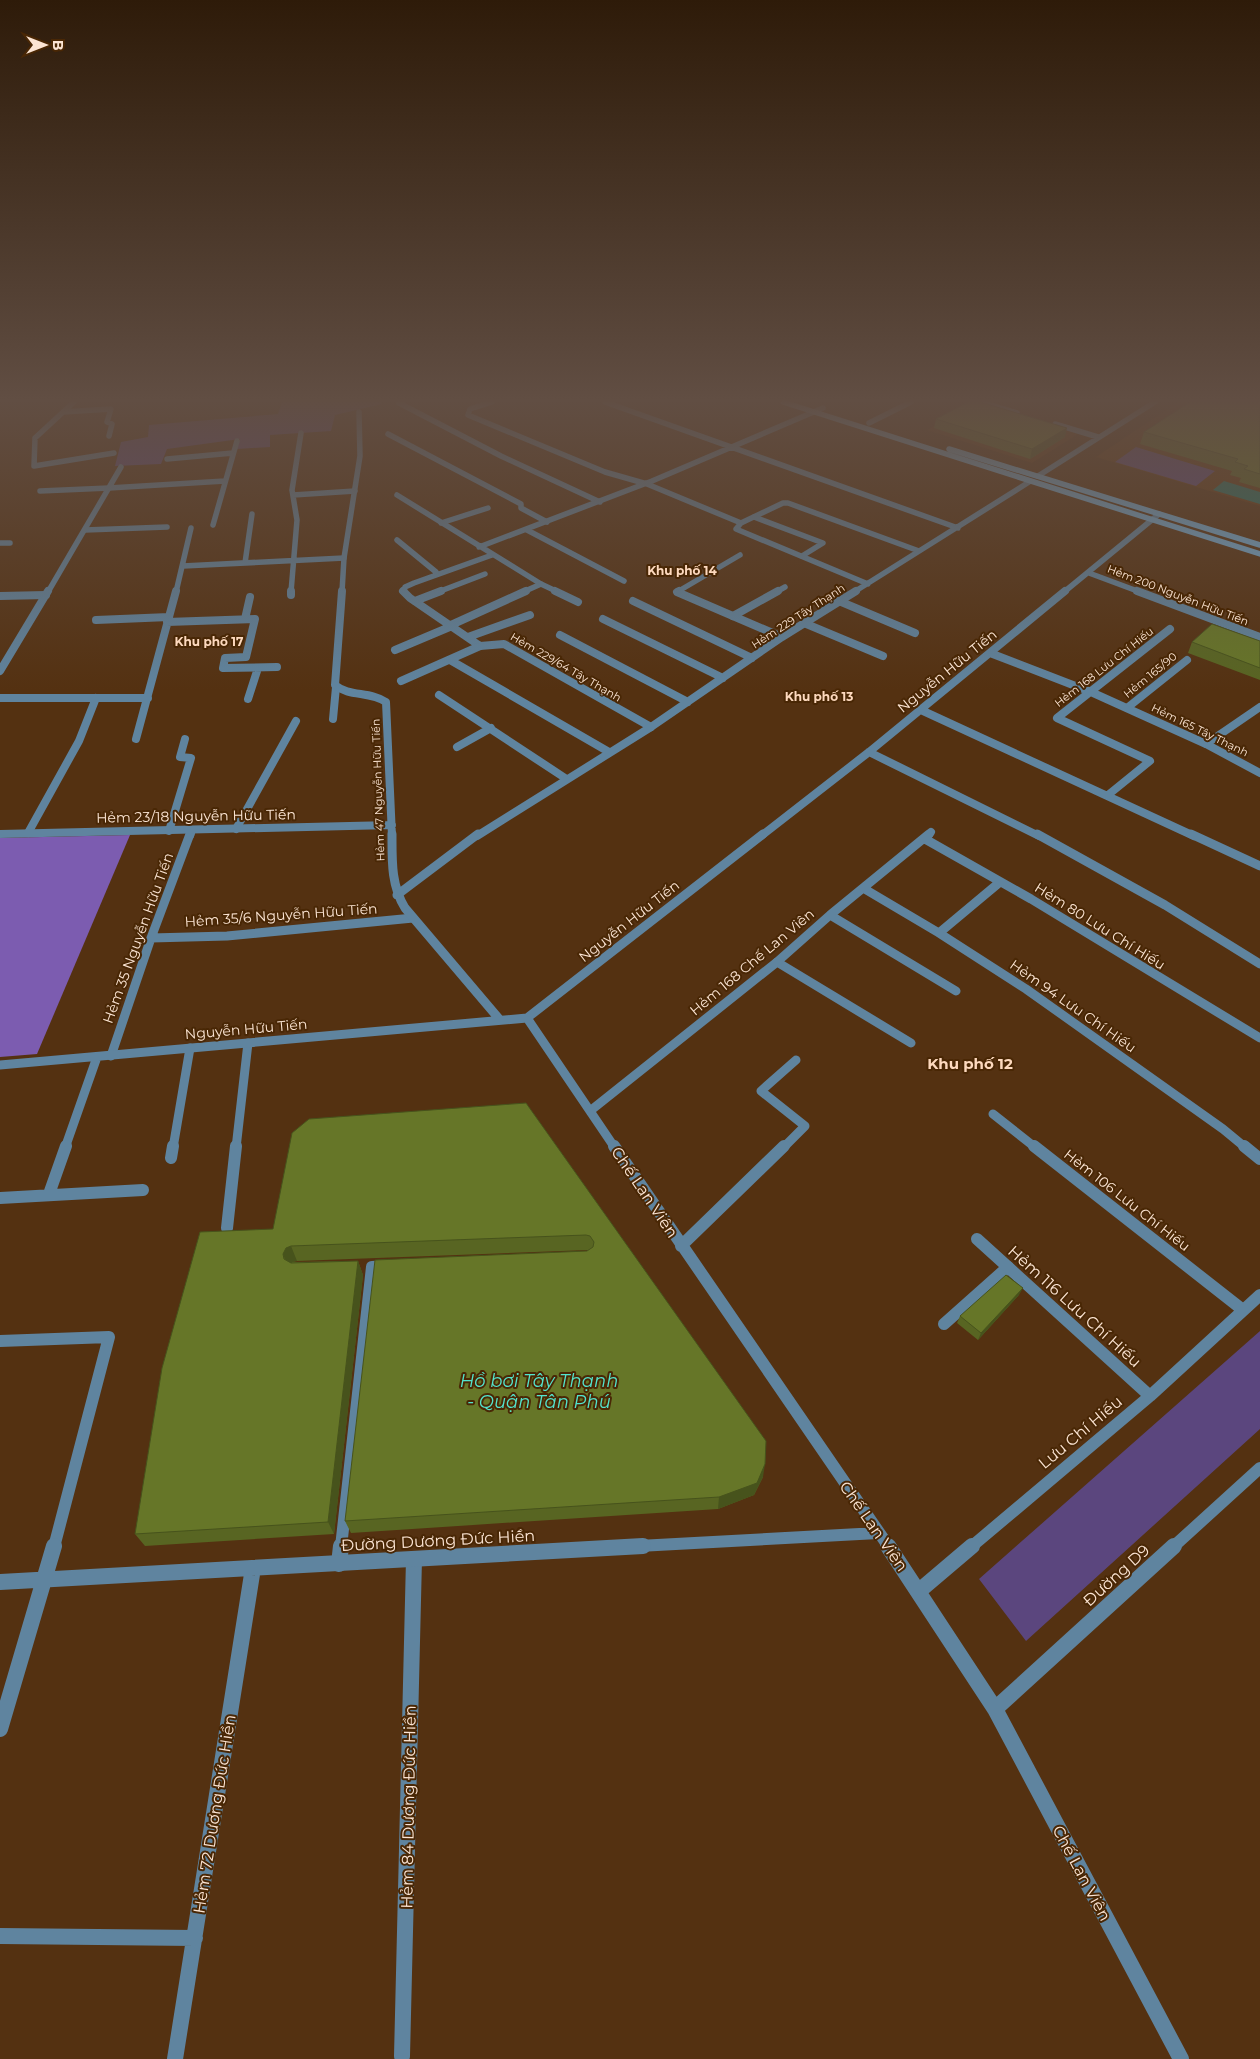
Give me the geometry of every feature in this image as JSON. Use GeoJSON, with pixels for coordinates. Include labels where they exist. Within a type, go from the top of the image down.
{"type":"FeatureCollection","features":[{"type":"Feature","properties":{"kind":"street"},"geometry":{"type":"LineString","coordinates":[[0,671],[103,498]]}},
{"type":"Feature","properties":{"kind":"street"},"geometry":{"type":"LineString","coordinates":[[213,525],[221,498]]}},
{"type":"Feature","properties":{"kind":"street"},"geometry":{"type":"LineString","coordinates":[[291,595],[297,520],[293,498]]}},
{"type":"Feature","properties":{"kind":"street"},"geometry":{"type":"LineString","coordinates":[[333,719],[344,558],[354,498]]}},
{"type":"Feature","properties":{"kind":"street"},"geometry":{"type":"LineString","coordinates":[[403,498],[492,555],[541,584],[578,602]]}},
{"type":"Feature","properties":{"kind":"street"},"geometry":{"type":"LineString","coordinates":[[510,498],[521,504],[520,508],[547,522]]}},
{"type":"Feature","properties":{"kind":"street"},"geometry":{"type":"LineString","coordinates":[[592,498],[600,502]]}},
{"type":"Feature","properties":{"kind":"street"},"geometry":{"type":"LineString","coordinates":[[480,547],[610,498]]}},
{"type":"Feature","properties":{"kind":"street"},"geometry":{"type":"LineString","coordinates":[[682,498],[742,523]]}},
{"type":"Feature","properties":{"kind":"street"},"geometry":{"type":"LineString","coordinates":[[874,498],[958,528]]}},
{"type":"Feature","properties":{"kind":"street","name":"Hẻm 229 Tây Thạnh"},"geometry":{"type":"LineString","coordinates":[[398,895],[491,825],[651,727],[804,623],[1004,498]]}},
{"type":"Feature","properties":{"kind":"street"},"geometry":{"type":"LineString","coordinates":[[1081,498],[1260,554]]}},
{"type":"Feature","properties":{"kind":"street"},"geometry":{"type":"LineString","coordinates":[[1108,498],[1260,546]]}},
{"type":"Feature","properties":{"kind":"street"},"geometry":{"type":"LineString","coordinates":[[868,584],[736,529],[742,523],[754,517],[783,504],[789,504],[919,551]]}},
{"type":"Feature","properties":{"kind":"street"},"geometry":{"type":"LineString","coordinates":[[440,523],[488,508]]}},
{"type":"Feature","properties":{"kind":"street"},"geometry":{"type":"LineString","coordinates":[[245,562],[252,514]]}},
{"type":"Feature","properties":{"kind":"street","name":"Nguyễn Hữu Tiến"},"geometry":{"type":"LineString","coordinates":[[0,1065],[527,1018],[869,752],[1159,514]]}},
{"type":"Feature","properties":{"kind":"street"},"geometry":{"type":"LineString","coordinates":[[754,517],[823,543],[802,556]]}},
{"type":"Feature","properties":{"kind":"street"},"geometry":{"type":"LineString","coordinates":[[85,530],[167,527]]}},
{"type":"Feature","properties":{"kind":"street"},"geometry":{"type":"LineString","coordinates":[[136,739],[183,566],[191,528]]}},
{"type":"Feature","properties":{"kind":"street"},"geometry":{"type":"LineString","coordinates":[[527,530],[624,581]]}},
{"type":"Feature","properties":{"kind":"street"},"geometry":{"type":"LineString","coordinates":[[397,540],[436,572],[435,575]]}},
{"type":"Feature","properties":{"kind":"street"},"geometry":{"type":"LineString","coordinates":[[0,543],[10,543]]}},
{"type":"Feature","properties":{"kind":"street"},"geometry":{"type":"LineString","coordinates":[[401,681],[480,646],[415,601],[403,591],[403,588],[492,555]]}},
{"type":"Feature","properties":{"kind":"street"},"geometry":{"type":"LineString","coordinates":[[740,555],[677,592],[782,638]]}},
{"type":"Feature","properties":{"kind":"street"},"geometry":{"type":"LineString","coordinates":[[183,566],[344,558]]}},
{"type":"Feature","properties":{"kind":"street","name":"Hẻm 200 Nguyễn Hữu Tiến"},"geometry":{"type":"LineString","coordinates":[[1089,573],[1260,637]]}},
{"type":"Feature","properties":{"kind":"street"},"geometry":{"type":"LineString","coordinates":[[415,601],[486,574]]}},
{"type":"Feature","properties":{"kind":"street"},"geometry":{"type":"LineString","coordinates":[[395,650],[541,584]]}},
{"type":"Feature","properties":{"kind":"street"},"geometry":{"type":"LineString","coordinates":[[733,616],[785,587]]}},
{"type":"Feature","properties":{"kind":"street"},"geometry":{"type":"LineString","coordinates":[[0,596],[46,595]]}},
{"type":"Feature","properties":{"kind":"street"},"geometry":{"type":"LineString","coordinates":[[245,619],[250,597]]}},
{"type":"Feature","properties":{"kind":"street"},"geometry":{"type":"LineString","coordinates":[[634,601],[752,658]]}},
{"type":"Feature","properties":{"kind":"street"},"geometry":{"type":"LineString","coordinates":[[840,601],[915,632]]}},
{"type":"Feature","properties":{"kind":"street"},"geometry":{"type":"LineString","coordinates":[[468,637],[530,615]]}},
{"type":"Feature","properties":{"kind":"street"},"geometry":{"type":"LineString","coordinates":[[96,620],[255,619],[246,657],[225,658],[223,668],[277,667]]}},
{"type":"Feature","properties":{"kind":"street"},"geometry":{"type":"LineString","coordinates":[[603,619],[722,678]]}},
{"type":"Feature","properties":{"kind":"street"},"geometry":{"type":"LineString","coordinates":[[804,623],[883,656]]}},
{"type":"Feature","properties":{"kind":"street","name":"Hẻm 168 Lưu Chí Hiếu"},"geometry":{"type":"LineString","coordinates":[[1108,795],[1150,760],[1057,718],[1170,629]]}},
{"type":"Feature","properties":{"kind":"street"},"geometry":{"type":"LineString","coordinates":[[560,635],[688,702]]}},
{"type":"Feature","properties":{"kind":"street","name":"Hẻm 229/64 Tây Thạnh"},"geometry":{"type":"LineString","coordinates":[[480,646],[504,644],[651,727]]}},
{"type":"Feature","properties":{"kind":"street","name":"Hẻm 165 Tây Thạnh"},"geometry":{"type":"LineString","coordinates":[[990,652],[1127,708],[1206,744],[1260,773]]}},
{"type":"Feature","properties":{"kind":"street"},"geometry":{"type":"LineString","coordinates":[[450,660],[608,752]]}},
{"type":"Feature","properties":{"kind":"street","name":"Hẻm 165/90"},"geometry":{"type":"LineString","coordinates":[[1127,708],[1188,660]]}},
{"type":"Feature","properties":{"kind":"street"},"geometry":{"type":"LineString","coordinates":[[248,700],[258,668]]}},
{"type":"Feature","properties":{"kind":"street","name":"Hẻm 47 Nguyễn Hữu Tiến"},"geometry":{"type":"LineString","coordinates":[[336,687],[344,691],[374,695],[381,698],[387,705],[392,870],[398,895],[414,918],[500,1020]]}},
{"type":"Feature","properties":{"kind":"street"},"geometry":{"type":"LineString","coordinates":[[439,695],[554,768],[565,778]]}},
{"type":"Feature","properties":{"kind":"street"},"geometry":{"type":"LineString","coordinates":[[0,698],[148,698]]}},
{"type":"Feature","properties":{"kind":"street"},"geometry":{"type":"LineString","coordinates":[[28,833],[79,741],[96,698]]}},
{"type":"Feature","properties":{"kind":"street"},"geometry":{"type":"LineString","coordinates":[[1206,744],[1260,707]]}},
{"type":"Feature","properties":{"kind":"street"},"geometry":{"type":"LineString","coordinates":[[921,710],[1260,866]]}},
{"type":"Feature","properties":{"kind":"street"},"geometry":{"type":"LineString","coordinates":[[236,829],[296,721]]}},
{"type":"Feature","properties":{"kind":"street"},"geometry":{"type":"LineString","coordinates":[[457,747],[492,728]]}},
{"type":"Feature","properties":{"kind":"street"},"geometry":{"type":"LineString","coordinates":[[168,830],[191,758],[180,757],[185,739]]}},
{"type":"Feature","properties":{"kind":"street"},"geometry":{"type":"LineString","coordinates":[[869,752],[961,794],[1121,879],[1208,930],[1260,964]]}},
{"type":"Feature","properties":{"kind":"street","name":"Hẻm 23/18 Nguyễn Hữu Tiến"},"geometry":{"type":"LineString","coordinates":[[0,834],[392,825]]}},
{"type":"Feature","properties":{"kind":"street","name":"Hẻm 35 Nguyễn Hữu Tiến"},"geometry":{"type":"LineString","coordinates":[[111,1056],[151,938],[192,830]]}},
{"type":"Feature","properties":{"kind":"street","name":"Hẻm 80 Lưu Chí Hiếu"},"geometry":{"type":"LineString","coordinates":[[928,836],[1000,882],[1260,1038]]}},
{"type":"Feature","properties":{"kind":"street","name":"Hẻm 168 Chế Lan Viên"},"geometry":{"type":"LineString","coordinates":[[590,1111],[777,962],[862,888],[928,836]]}},
{"type":"Feature","properties":{"kind":"street"},"geometry":{"type":"LineString","coordinates":[[939,933],[1000,882]]}},
{"type":"Feature","properties":{"kind":"street","name":"Hẻm 94 Lưu Chí Hiếu"},"geometry":{"type":"LineString","coordinates":[[862,888],[939,933],[1034,994],[1223,1129],[1260,1159]]}},
{"type":"Feature","properties":{"kind":"street"},"geometry":{"type":"LineString","coordinates":[[830,915],[956,991]]}},
{"type":"Feature","properties":{"kind":"street","name":"Hẻm 35/6 Nguyễn Hữu Tiến"},"geometry":{"type":"LineString","coordinates":[[151,938],[227,936],[414,918]]}},
{"type":"Feature","properties":{"kind":"street"},"geometry":{"type":"LineString","coordinates":[[777,962],[911,1043]]}},
{"type":"Feature","properties":{"kind":"street","name":"Chế Lan Viên"},"geometry":{"type":"LineString","coordinates":[[527,1018],[681,1246],[919,1591],[995,1709],[1180,2059]]}},
{"type":"Feature","properties":{"kind":"street"},"geometry":{"type":"LineString","coordinates":[[227,1228],[248,1043]]}},
{"type":"Feature","properties":{"kind":"street"},"geometry":{"type":"LineString","coordinates":[[171,1158],[190,1048]]}},
{"type":"Feature","properties":{"kind":"street"},"geometry":{"type":"LineString","coordinates":[[49,1194],[97,1057]]}},
{"type":"Feature","properties":{"kind":"street"},"geometry":{"type":"LineString","coordinates":[[681,1246],[806,1126],[762,1091],[796,1060]]}},
{"type":"Feature","properties":{"kind":"street","name":"Hẻm 106 Lưu Chí Hiếu"},"geometry":{"type":"LineString","coordinates":[[993,1114],[1243,1310]]}},
{"type":"Feature","properties":{"kind":"street"},"geometry":{"type":"LineString","coordinates":[[0,1198],[143,1190]]}},
{"type":"Feature","properties":{"kind":"street","name":"Hẻm 116 Lưu Chí Hiếu"},"geometry":{"type":"LineString","coordinates":[[977,1239],[1150,1396]]}},
{"type":"Feature","properties":{"kind":"street"},"geometry":{"type":"LineString","coordinates":[[339,1564],[368,1267],[402,1265]]}},
{"type":"Feature","properties":{"kind":"street"},"geometry":{"type":"LineString","coordinates":[[944,1324],[1008,1267]]}},
{"type":"Feature","properties":{"kind":"street","name":"Lưu Chí Hiếu"},"geometry":{"type":"LineString","coordinates":[[919,1591],[1150,1396],[1260,1296]]}},
{"type":"Feature","properties":{"kind":"street"},"geometry":{"type":"LineString","coordinates":[[0,1341],[109,1338],[45,1580],[0,1729]]}},
{"type":"Feature","properties":{"kind":"street","name":"Đường D9"},"geometry":{"type":"LineString","coordinates":[[995,1709],[1260,1468]]}},
{"type":"Feature","properties":{"kind":"street","name":"Đường Dương Đức Hiền"},"geometry":{"type":"LineString","coordinates":[[0,1582],[878,1533]]}},
{"type":"Feature","properties":{"kind":"street","name":"Hẻm 84 Dương Đức Hiền"},"geometry":{"type":"LineString","coordinates":[[402,2056],[414,1559]]}},
{"type":"Feature","properties":{"kind":"street","name":"Hẻm 72 Dương Đức Hiền"},"geometry":{"type":"LineString","coordinates":[[175,2059],[253,1568]]}},
{"type":"Feature","properties":{"kind":"street"},"geometry":{"type":"LineString","coordinates":[[0,1936],[195,1938]]}},
{"type":"Feature","properties":{"kind":"shaded area"},"geometry":{"type":"Polygon","coordinates":[[[1234,498],[1260,498],[1260,506],[1234,498]]]}},
{"type":"Feature","properties":{"kind":"shaded area"},"geometry":{"type":"Polygon","coordinates":[[[130,835],[37,1054],[0,1057],[0,838],[130,835]]]}},
{"type":"Feature","properties":{"kind":"shaded area"},"geometry":{"type":"Polygon","coordinates":[[[1260,1331],[1260,1429],[1026,1641],[979,1579],[1260,1331]]]}},
{"type":"Feature","properties":{"kind":"water"},"geometry":{"type":"Polygon","coordinates":[[[1240,498],[1260,498],[1260,504],[1240,498]]]}},
{"type":"Feature","properties":{"kind":"building"},"geometry":{"type":"Polygon","coordinates":[[[1212,624],[1260,641],[1260,668],[1192,642],[1212,624]]]}},
{"type":"Feature","properties":{"kind":"building"},"geometry":{"type":"Polygon","coordinates":[[[526,1103],[766,1441],[765,1464],[757,1483],[719,1497],[345,1521],[375,1260],[587,1251],[593,1247],[594,1242],[590,1236],[586,1235],[291,1246],[286,1248],[283,1254],[284,1259],[291,1263],[358,1261],[328,1522],[135,1534],[162,1368],[200,1232],[273,1229],[292,1133],[309,1119],[526,1103]]]}},
{"type":"Feature","properties":{"kind":"building"},"geometry":{"type":"Polygon","coordinates":[[[1006,1275],[1023,1288],[981,1333],[960,1316],[1006,1275]]]}},
{"type":"Feature","properties":{"kind":"district","name":"Khu phố 14"},"geometry":{"type":"Point","coordinates":[682,571]}},
{"type":"Feature","properties":{"kind":"district","name":"Khu phố 17"},"geometry":{"type":"Point","coordinates":[209,642]}},
{"type":"Feature","properties":{"kind":"district","name":"Khu phố 13"},"geometry":{"type":"Point","coordinates":[819,697]}},
{"type":"Feature","properties":{"kind":"district","name":"Khu phố 12"},"geometry":{"type":"Point","coordinates":[970,1064]}},
{"type":"Feature","properties":{"kind":"water label","name":"Hồ bơi Tây Thạnh - Quận Tân Phú"},"geometry":{"type":"Point","coordinates":[539,1391]}}]}
